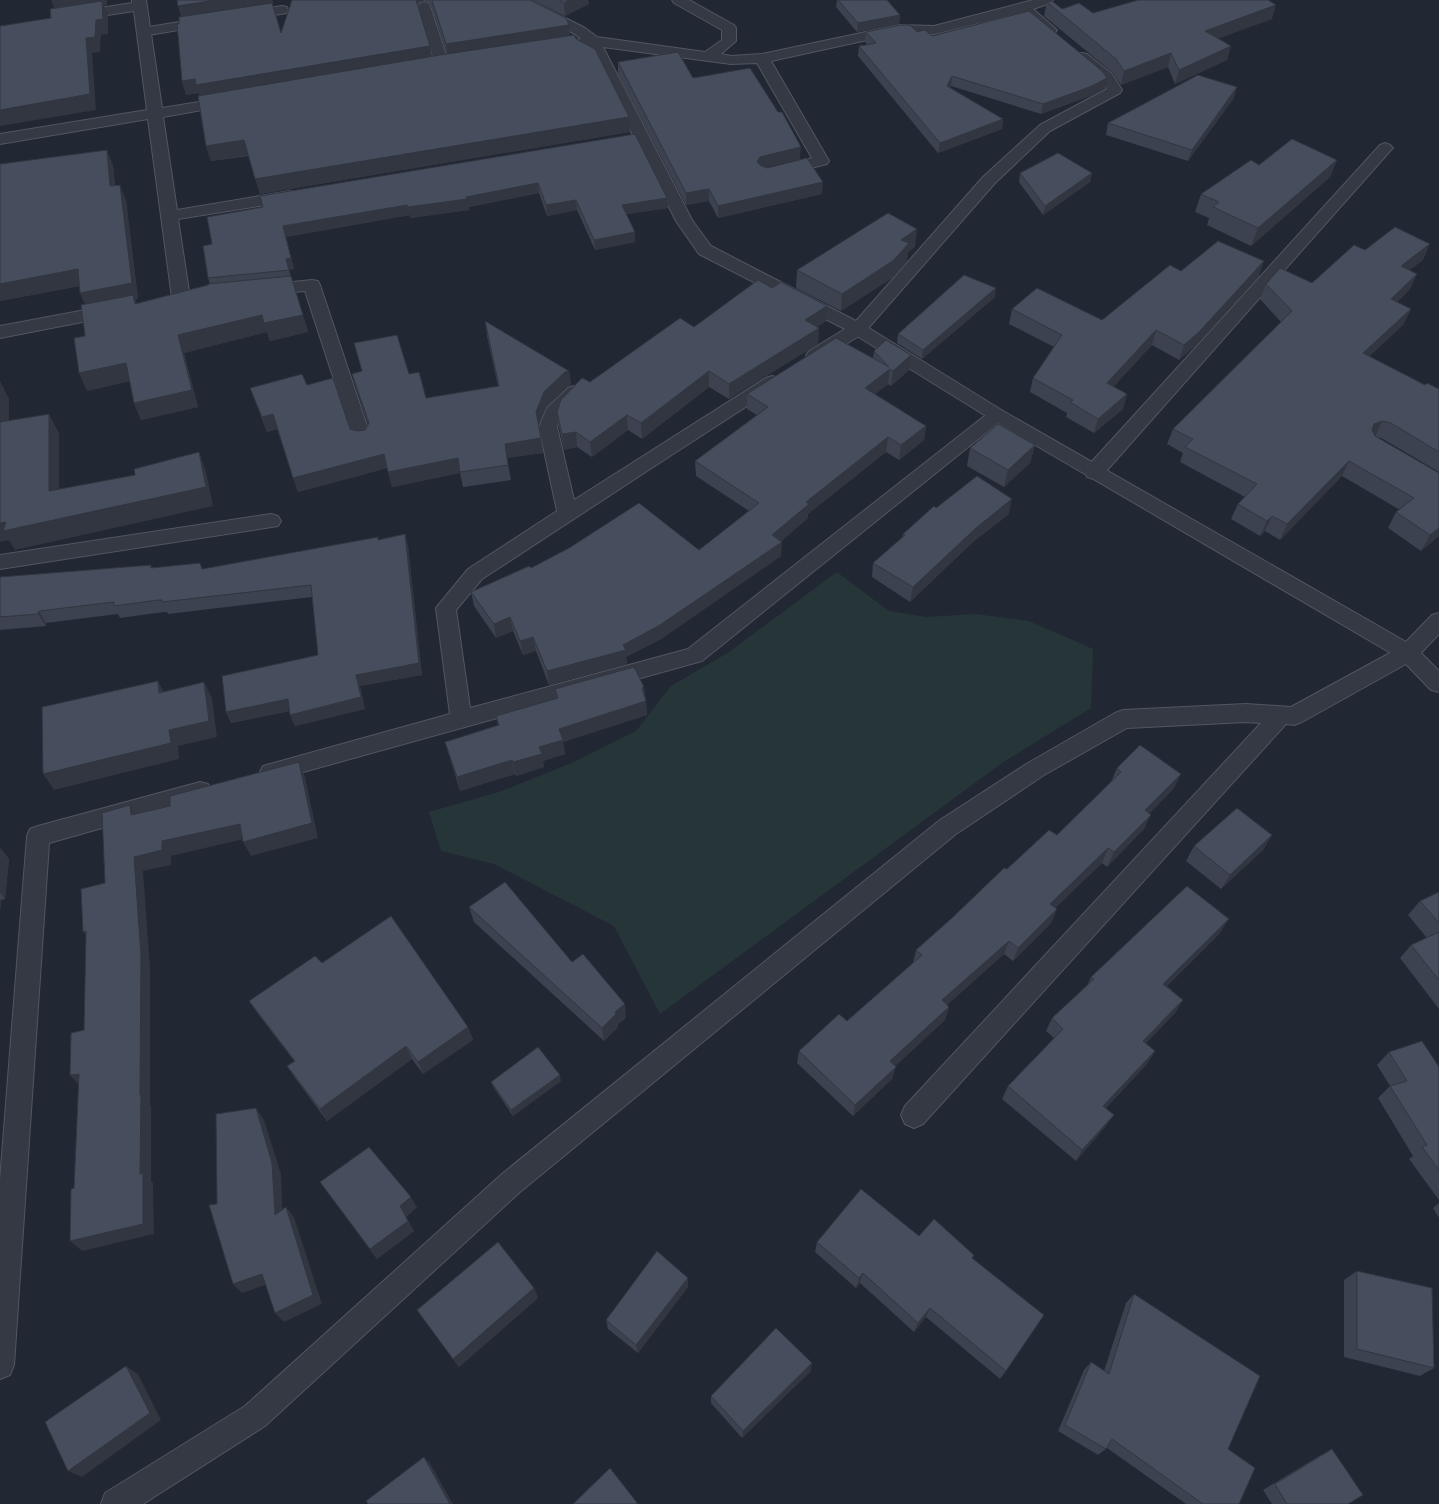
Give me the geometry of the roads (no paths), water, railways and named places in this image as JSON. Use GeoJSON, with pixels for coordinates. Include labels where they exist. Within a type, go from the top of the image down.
{"type":"FeatureCollection","features":[{"type":"Feature","properties":{"kind":"street"},"geometry":{"type":"LineString","coordinates":[[519,0],[580,31],[593,41],[684,221],[705,250],[858,329],[997,415],[1408,653],[1439,684]]}},
{"type":"Feature","properties":{"kind":"street"},"geometry":{"type":"LineString","coordinates":[[679,0],[730,28],[729,41],[708,57]]}},
{"type":"Feature","properties":{"kind":"street"},"geometry":{"type":"LineString","coordinates":[[540,49],[593,41],[730,60],[762,58],[899,29],[934,30],[1023,8],[1046,0]]}},
{"type":"Feature","properties":{"kind":"street"},"geometry":{"type":"LineString","coordinates":[[62,18],[139,3],[181,299]]}},
{"type":"Feature","properties":{"kind":"street"},"geometry":{"type":"LineString","coordinates":[[461,719],[446,608],[475,574],[567,513],[858,329],[989,180],[1045,128],[1115,90],[1107,77],[1023,8]]}},
{"type":"Feature","properties":{"kind":"street"},"geometry":{"type":"LineString","coordinates":[[762,58],[821,161],[766,173]]}},
{"type":"Feature","properties":{"kind":"street"},"geometry":{"type":"LineString","coordinates":[[427,67],[458,62]]}},
{"type":"Feature","properties":{"kind":"street"},"geometry":{"type":"LineString","coordinates":[[0,139],[240,99]]}},
{"type":"Feature","properties":{"kind":"street"},"geometry":{"type":"LineString","coordinates":[[626,139],[642,136]]}},
{"type":"Feature","properties":{"kind":"street"},"geometry":{"type":"LineString","coordinates":[[1094,472],[1385,148]]}},
{"type":"Feature","properties":{"kind":"street"},"geometry":{"type":"LineString","coordinates":[[169,216],[303,193]]}},
{"type":"Feature","properties":{"kind":"street"},"geometry":{"type":"LineString","coordinates":[[250,291],[312,285],[362,438]]}},
{"type":"Feature","properties":{"kind":"street"},"geometry":{"type":"LineString","coordinates":[[0,332],[126,308]]}},
{"type":"Feature","properties":{"kind":"street"},"geometry":{"type":"LineString","coordinates":[[567,513],[548,427],[553,412],[574,392]]}},
{"type":"Feature","properties":{"kind":"street"},"geometry":{"type":"LineString","coordinates":[[254,776],[696,655],[997,415]]}},
{"type":"Feature","properties":{"kind":"street"},"geometry":{"type":"LineString","coordinates":[[0,562],[271,521]]}},
{"type":"Feature","properties":{"kind":"street"},"geometry":{"type":"LineString","coordinates":[[116,1504],[255,1416],[511,1183],[948,827],[1036,769],[1123,719],[1246,713],[1294,716],[1408,653],[1439,621]]}},
{"type":"Feature","properties":{"kind":"street"},"geometry":{"type":"LineString","coordinates":[[914,1115],[1281,715]]}},
{"type":"Feature","properties":{"kind":"street"},"geometry":{"type":"LineString","coordinates":[[0,1365],[38,836],[223,785]]}},
{"type":"Feature","properties":{"kind":"lane"},"geometry":{"type":"LineString","coordinates":[[424,6],[442,64]]}},
{"type":"Feature","properties":{"kind":"lane"},"geometry":{"type":"LineString","coordinates":[[236,17],[282,10]]}},
{"type":"Feature","properties":{"kind":"lane"},"geometry":{"type":"LineString","coordinates":[[143,32],[213,21]]}}]}
